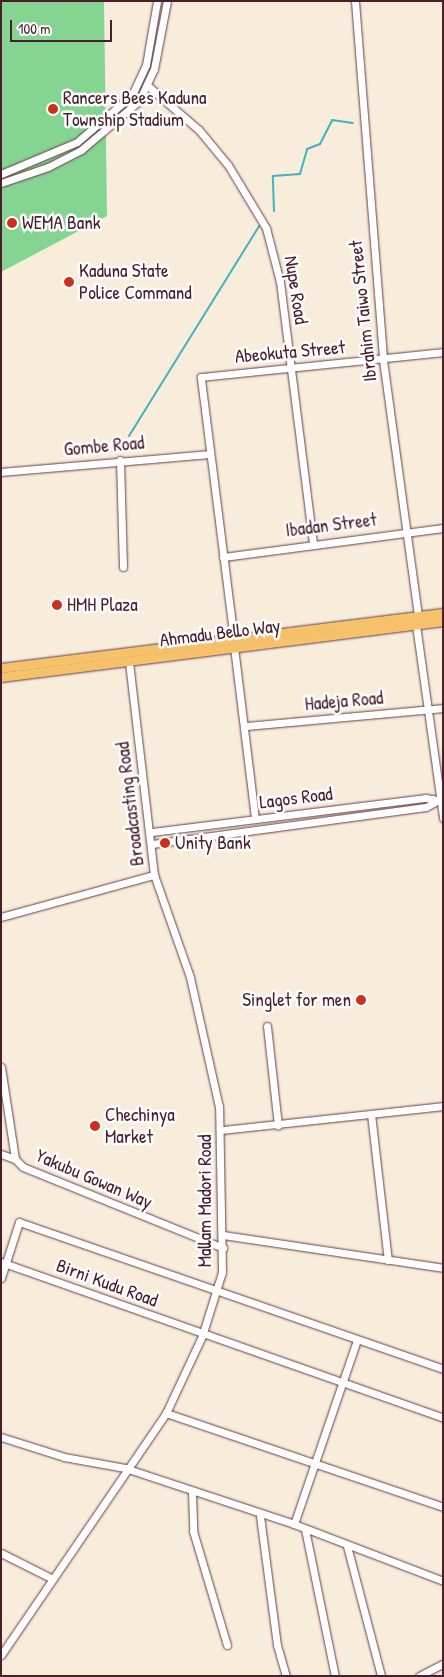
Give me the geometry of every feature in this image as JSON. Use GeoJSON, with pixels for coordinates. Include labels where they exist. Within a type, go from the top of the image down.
{"type":"FeatureCollection","features":[{"type":"Feature","properties":{"kind":"main road","name":"Ahmadu Bello Way"},"geometry":{"type":"LineString","coordinates":[[1,668],[234,643],[417,620],[443,613]]}},
{"type":"Feature","properties":{"kind":"main road","name":"Ahmadu Bello Way"},"geometry":{"type":"LineString","coordinates":[[417,620],[443,621]]}},
{"type":"Feature","properties":{"kind":"main road","name":"Ahmadu Bello Way"},"geometry":{"type":"LineString","coordinates":[[1,677],[129,661],[234,643]]}},
{"type":"Feature","properties":{"kind":"street"},"geometry":{"type":"LineString","coordinates":[[1,174],[77,142],[132,95],[146,65],[157,1]]}},
{"type":"Feature","properties":{"kind":"street"},"geometry":{"type":"LineString","coordinates":[[1,183],[48,168],[81,150],[114,125],[148,86],[167,1]]}},
{"type":"Feature","properties":{"kind":"street","name":"Ibrahim Taiwo Street"},"geometry":{"type":"LineString","coordinates":[[355,1],[384,360],[443,818]]}},
{"type":"Feature","properties":{"kind":"street","name":"Nupe Road"},"geometry":{"type":"LineString","coordinates":[[148,86],[199,130],[259,215],[266,228],[280,282],[313,543]]}},
{"type":"Feature","properties":{"kind":"street","name":"Abeokuta Street"},"geometry":{"type":"LineString","coordinates":[[209,454],[201,377],[291,371],[443,352]]}},
{"type":"Feature","properties":{"kind":"street"},"geometry":{"type":"LineString","coordinates":[[209,454],[247,726],[255,819]]}},
{"type":"Feature","properties":{"kind":"street","name":"Gombe Road"},"geometry":{"type":"LineString","coordinates":[[1,472],[120,460],[209,454]]}},
{"type":"Feature","properties":{"kind":"street"},"geometry":{"type":"LineString","coordinates":[[120,460],[123,566]]}},
{"type":"Feature","properties":{"kind":"street","name":"Ibadan Street"},"geometry":{"type":"LineString","coordinates":[[223,557],[313,543],[443,528]]}},
{"type":"Feature","properties":{"kind":"street","name":"Broadcasting Road"},"geometry":{"type":"LineString","coordinates":[[1,917],[154,875],[152,832],[129,661]]}},
{"type":"Feature","properties":{"kind":"street","name":"Hadeja Road"},"geometry":{"type":"LineString","coordinates":[[247,726],[443,708]]}},
{"type":"Feature","properties":{"kind":"street","name":"Lagos Road"},"geometry":{"type":"LineString","coordinates":[[152,832],[426,798],[440,801]]}},
{"type":"Feature","properties":{"kind":"street"},"geometry":{"type":"LineString","coordinates":[[152,844],[426,807],[440,801]]}},
{"type":"Feature","properties":{"kind":"street","name":"Mallam Madori Road"},"geometry":{"type":"LineString","coordinates":[[1,1655],[125,1468],[166,1414],[202,1336],[216,1290],[223,1248],[222,1130],[213,1069],[190,977],[154,875]]}},
{"type":"Feature","properties":{"kind":"street"},"geometry":{"type":"LineString","coordinates":[[267,1026],[278,1125]]}},
{"type":"Feature","properties":{"kind":"street","name":"Yakubu Gowan Way"},"geometry":{"type":"LineString","coordinates":[[1,1067],[14,1159],[35,1175],[223,1248]]}},
{"type":"Feature","properties":{"kind":"street"},"geometry":{"type":"LineString","coordinates":[[222,1130],[443,1106]]}},
{"type":"Feature","properties":{"kind":"street"},"geometry":{"type":"LineString","coordinates":[[371,1114],[388,1260]]}},
{"type":"Feature","properties":{"kind":"street"},"geometry":{"type":"LineString","coordinates":[[1,1154],[14,1159]]}},
{"type":"Feature","properties":{"kind":"street"},"geometry":{"type":"LineString","coordinates":[[1,1278],[4,1263],[19,1222],[443,1369]]}},
{"type":"Feature","properties":{"kind":"street"},"geometry":{"type":"LineString","coordinates":[[223,1235],[443,1268]]}},
{"type":"Feature","properties":{"kind":"street","name":"Birni Kudu Road"},"geometry":{"type":"LineString","coordinates":[[4,1263],[339,1385],[443,1418]]}},
{"type":"Feature","properties":{"kind":"street"},"geometry":{"type":"LineString","coordinates":[[294,1524],[312,1462],[357,1340]]}},
{"type":"Feature","properties":{"kind":"street"},"geometry":{"type":"LineString","coordinates":[[166,1414],[443,1507]]}},
{"type":"Feature","properties":{"kind":"street"},"geometry":{"type":"LineString","coordinates":[[1,1437],[64,1457],[125,1468],[192,1494],[260,1516],[294,1524],[347,1546],[443,1581]]}},
{"type":"Feature","properties":{"kind":"street"},"geometry":{"type":"LineString","coordinates":[[192,1494],[193,1531],[227,1645]]}},
{"type":"Feature","properties":{"kind":"street"},"geometry":{"type":"LineString","coordinates":[[260,1516],[278,1645],[286,1676]]}},
{"type":"Feature","properties":{"kind":"street"},"geometry":{"type":"LineString","coordinates":[[305,1529],[335,1676]]}},
{"type":"Feature","properties":{"kind":"street"},"geometry":{"type":"LineString","coordinates":[[347,1546],[381,1676]]}},
{"type":"Feature","properties":{"kind":"street"},"geometry":{"type":"LineString","coordinates":[[1,1553],[51,1578]]}},
{"type":"Feature","properties":{"kind":"street"},"geometry":{"type":"LineString","coordinates":[[419,1676],[443,1664]]}},
{"type":"Feature","properties":{"kind":"green space","name":"Rancers Bees Kaduna Township Stadium"},"geometry":{"type":"Polygon","coordinates":[[[1,1],[104,1],[107,216],[1,272],[1,1]]]}},
{"type":"Feature","properties":{"kind":"waterway"},"geometry":{"type":"LineString","coordinates":[[274,211],[273,176],[300,174],[307,149],[320,144],[332,120],[353,123]]}},
{"type":"Feature","properties":{"kind":"waterway"},"geometry":{"type":"LineString","coordinates":[[129,436],[259,226]]}},
{"type":"Feature","properties":{"kind":"place","name":"Rancers Bees Kaduna Township Stadium"},"geometry":{"type":"Point","coordinates":[53,109]}},
{"type":"Feature","properties":{"kind":"place","name":"WEMA Bank"},"geometry":{"type":"Point","coordinates":[12,223]}},
{"type":"Feature","properties":{"kind":"place","name":"Kaduna State Police Command"},"geometry":{"type":"Point","coordinates":[69,282]}},
{"type":"Feature","properties":{"kind":"place","name":"HMH Plaza"},"geometry":{"type":"Point","coordinates":[57,605]}},
{"type":"Feature","properties":{"kind":"place","name":"Unity Bank"},"geometry":{"type":"Point","coordinates":[165,843]}},
{"type":"Feature","properties":{"kind":"place","name":"Singlet for men"},"geometry":{"type":"Point","coordinates":[361,1000]}},
{"type":"Feature","properties":{"kind":"place","name":"Chechinya Market"},"geometry":{"type":"Point","coordinates":[95,1126]}}]}
